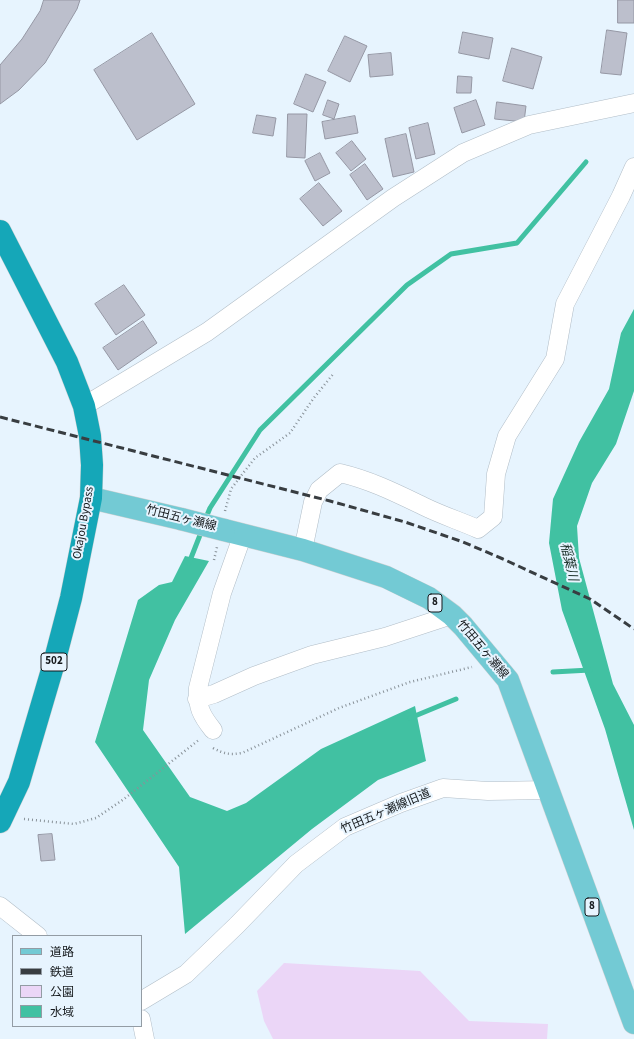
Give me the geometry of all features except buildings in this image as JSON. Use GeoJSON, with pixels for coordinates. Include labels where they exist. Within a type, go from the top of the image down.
{"type":"FeatureCollection","features":[{"type":"Feature","properties":{"kind":"highway","name":"Okajou Bypass"},"geometry":{"type":"LineString","coordinates":[[0,231],[67,362],[84,406],[90,436],[92,465],[91,498],[71,598],[54,663],[19,782],[0,822]]}},
{"type":"Feature","properties":{"kind":"main road","name":"竹田五ヶ瀬線"},"geometry":{"type":"LineString","coordinates":[[91,498],[304,550],[386,577],[429,598],[452,615],[508,680],[634,1023]]}},
{"type":"Feature","properties":{"kind":"street"},"geometry":{"type":"LineString","coordinates":[[84,406],[207,332],[393,198],[463,153],[528,125],[634,103]]}},
{"type":"Feature","properties":{"kind":"street"},"geometry":{"type":"LineString","coordinates":[[304,550],[313,502],[319,490],[340,473],[395,491],[425,507],[478,529],[493,517],[496,474],[507,436],[555,359],[565,304],[621,196],[634,167]]}},
{"type":"Feature","properties":{"kind":"street"},"geometry":{"type":"LineString","coordinates":[[206,735],[203,718],[199,710],[197,699],[198,688],[222,593],[227,530]]}},
{"type":"Feature","properties":{"kind":"street"},"geometry":{"type":"LineString","coordinates":[[197,699],[214,694],[254,676],[312,655],[385,637],[452,615]]}},
{"type":"Feature","properties":{"kind":"street","name":"竹田五ヶ瀬線旧道"},"geometry":{"type":"LineString","coordinates":[[142,1000],[186,974],[237,925],[296,864],[345,827],[401,803],[443,788],[488,791],[549,790]]}},
{"type":"Feature","properties":{"kind":"street"},"geometry":{"type":"LineString","coordinates":[[0,906],[37,935]]}},
{"type":"Feature","properties":{"kind":"street"},"geometry":{"type":"LineString","coordinates":[[142,1024],[145,1039]]}},
{"type":"Feature","properties":{"kind":"path"},"geometry":{"type":"LineString","coordinates":[[213,564],[227,530],[231,490],[255,458],[290,433],[313,399],[334,373]]}},
{"type":"Feature","properties":{"kind":"path"},"geometry":{"type":"LineString","coordinates":[[24,819],[74,824],[96,818],[124,799],[206,735],[222,753],[234,755],[242,754],[339,708],[410,682],[477,666]]}},
{"type":"Feature","properties":{"kind":"green space"},"geometry":{"type":"Polygon","coordinates":[[[284,963],[420,971],[469,1021],[548,1024],[547,1039],[273,1039],[264,1021],[257,991],[284,963]]]}},
{"type":"Feature","properties":{"kind":"water","name":"稲葉川"},"geometry":{"type":"Polygon","coordinates":[[[634,309],[634,391],[616,444],[592,483],[577,526],[579,558],[613,684],[634,725],[634,830],[605,729],[562,610],[549,543],[553,499],[579,442],[609,389],[621,333],[634,309]]]}},
{"type":"Feature","properties":{"kind":"water"},"geometry":{"type":"Polygon","coordinates":[[[185,556],[209,561],[175,620],[149,680],[143,730],[190,797],[227,811],[246,803],[321,749],[415,706],[426,761],[378,780],[312,829],[185,934],[179,867],[95,742],[138,600],[159,585],[172,582],[185,556]]]}},
{"type":"Feature","properties":{"kind":"waterway"},"geometry":{"type":"LineString","coordinates":[[205,520],[210,508],[260,430],[407,285],[451,254],[517,243],[586,162]]}},
{"type":"Feature","properties":{"kind":"waterway"},"geometry":{"type":"LineString","coordinates":[[189,563],[202,530]]}},
{"type":"Feature","properties":{"kind":"waterway"},"geometry":{"type":"LineString","coordinates":[[553,672],[590,670]]}},
{"type":"Feature","properties":{"kind":"waterway"},"geometry":{"type":"LineString","coordinates":[[410,718],[456,699]]}},
{"type":"Feature","properties":{"kind":"railway"},"geometry":{"type":"LineString","coordinates":[[0,417],[330,501],[405,522],[463,542],[590,599],[634,629]]}}]}
